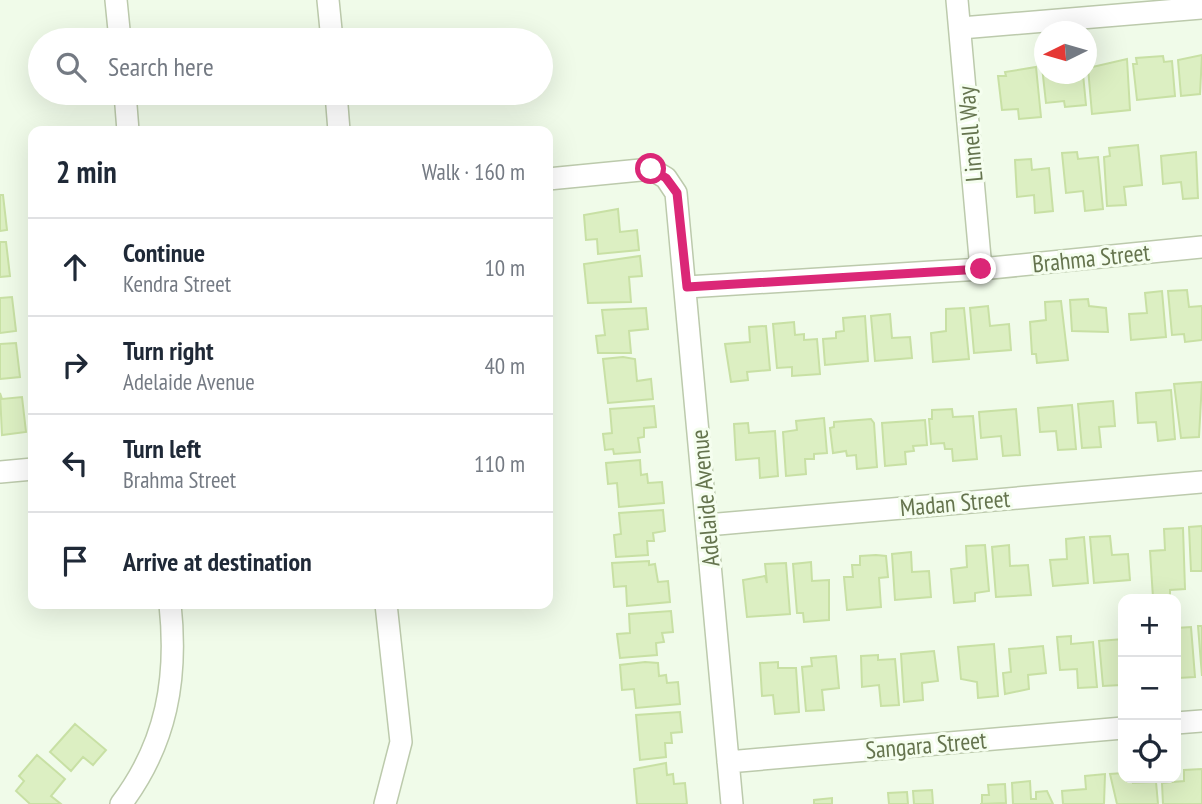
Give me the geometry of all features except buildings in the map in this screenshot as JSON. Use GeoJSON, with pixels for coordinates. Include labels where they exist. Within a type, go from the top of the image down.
{"type":"FeatureCollection","features":[{"type":"Feature","properties":{"kind":"street"},"geometry":{"type":"LineString","coordinates":[[117,0],[119,28]]}},
{"type":"Feature","properties":{"kind":"street"},"geometry":{"type":"LineString","coordinates":[[328,0],[331,28]]}},
{"type":"Feature","properties":{"kind":"street","name":"Linnell Way"},"geometry":{"type":"LineString","coordinates":[[957,0],[981,269]]}},
{"type":"Feature","properties":{"kind":"street"},"geometry":{"type":"LineString","coordinates":[[961,28],[1202,8]]}},
{"type":"Feature","properties":{"kind":"street"},"geometry":{"type":"LineString","coordinates":[[126,105],[128,126]]}},
{"type":"Feature","properties":{"kind":"street"},"geometry":{"type":"LineString","coordinates":[[337,105],[339,126]]}},
{"type":"Feature","properties":{"kind":"street","name":"Adelaide Avenue"},"geometry":{"type":"LineString","coordinates":[[553,179],[651,169],[666,178],[677,193],[732,804]]}},
{"type":"Feature","properties":{"kind":"street","name":"Brahma Street"},"geometry":{"type":"LineString","coordinates":[[687,287],[981,269],[1202,247]]}},
{"type":"Feature","properties":{"kind":"street"},"geometry":{"type":"LineString","coordinates":[[0,472],[28,469]]}},
{"type":"Feature","properties":{"kind":"street","name":"Madan Street"},"geometry":{"type":"LineString","coordinates":[[707,525],[1202,482]]}},
{"type":"Feature","properties":{"kind":"street"},"geometry":{"type":"LineString","coordinates":[[121,804],[142,773],[168,709],[175,646],[171,609]]}},
{"type":"Feature","properties":{"kind":"street"},"geometry":{"type":"LineString","coordinates":[[385,804],[401,742],[387,609]]}},
{"type":"Feature","properties":{"kind":"street"},"geometry":{"type":"LineString","coordinates":[[1181,723],[1202,721]]}},
{"type":"Feature","properties":{"kind":"street","name":"Sangara Street"},"geometry":{"type":"LineString","coordinates":[[728,762],[1118,728]]}},
{"type":"Feature","properties":{"kind":"route"},"geometry":{"type":"LineString","coordinates":[[651,169],[666,178],[677,193],[687,287],[981,269]]}}]}
